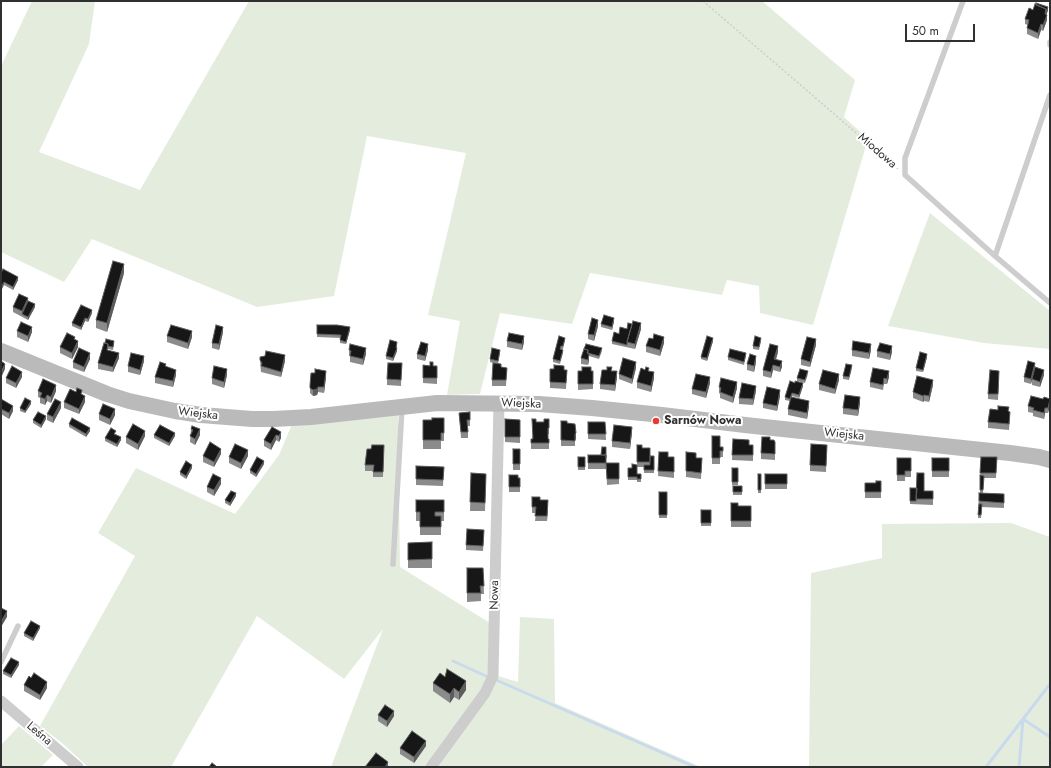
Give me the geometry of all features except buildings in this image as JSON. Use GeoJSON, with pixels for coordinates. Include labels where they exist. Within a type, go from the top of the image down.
{"type":"FeatureCollection","features":[{"type":"Feature","properties":{"kind":"street","name":"Wiejska"},"geometry":{"type":"LineString","coordinates":[[1,351],[79,383],[129,401],[201,415],[252,419],[289,418],[311,417],[437,403],[499,403],[592,408],[1010,453],[1050,460]]}},
{"type":"Feature","properties":{"kind":"street","name":"Nowa"},"geometry":{"type":"LineString","coordinates":[[431,767],[485,693],[493,676],[499,403]]}},
{"type":"Feature","properties":{"kind":"street","name":"Leśna"},"geometry":{"type":"LineString","coordinates":[[1,702],[78,767]]}},
{"type":"Feature","properties":{"kind":"lane"},"geometry":{"type":"LineString","coordinates":[[905,175],[905,158],[963,1]]}},
{"type":"Feature","properties":{"kind":"lane"},"geometry":{"type":"LineString","coordinates":[[995,256],[1050,95]]}},
{"type":"Feature","properties":{"kind":"lane","name":"Miodowa"},"geometry":{"type":"LineString","coordinates":[[905,175],[1050,303]]}},
{"type":"Feature","properties":{"kind":"lane"},"geometry":{"type":"LineString","coordinates":[[393,564],[402,406]]}},
{"type":"Feature","properties":{"kind":"lane"},"geometry":{"type":"LineString","coordinates":[[1,662],[18,626]]}},
{"type":"Feature","properties":{"kind":"path","name":"Miodowa"},"geometry":{"type":"LineString","coordinates":[[703,1],[905,175]]}},
{"type":"Feature","properties":{"kind":"green space"},"geometry":{"type":"Polygon","coordinates":[[[32,1],[95,1],[89,44],[39,152],[140,190],[249,1],[762,1],[855,80],[844,117],[868,139],[813,325],[760,313],[759,286],[727,280],[722,295],[590,273],[572,324],[500,313],[480,394],[447,395],[460,321],[428,315],[466,153],[367,136],[334,296],[257,307],[92,239],[64,282],[1,252],[1,66],[32,1]]]}},
{"type":"Feature","properties":{"kind":"green space"},"geometry":{"type":"Polygon","coordinates":[[[930,213],[1050,311],[1050,349],[984,343],[888,326],[930,213]]]}},
{"type":"Feature","properties":{"kind":"green space"},"geometry":{"type":"Polygon","coordinates":[[[398,414],[400,567],[498,628],[498,676],[518,682],[520,617],[554,619],[555,703],[701,767],[331,767],[383,629],[344,679],[257,616],[171,767],[88,767],[62,743],[40,726],[135,556],[98,533],[136,468],[235,514],[279,455],[292,424],[398,414]]]}},
{"type":"Feature","properties":{"kind":"green space"},"geometry":{"type":"Polygon","coordinates":[[[1011,523],[1050,537],[1050,767],[809,767],[811,573],[882,558],[882,524],[1011,523]]]}},
{"type":"Feature","properties":{"kind":"green space"},"geometry":{"type":"Polygon","coordinates":[[[19,726],[53,755],[41,767],[1,767],[1,745],[19,726]]]}},
{"type":"Feature","properties":{"kind":"waterway"},"geometry":{"type":"LineString","coordinates":[[453,661],[488,677]]}},
{"type":"Feature","properties":{"kind":"waterway"},"geometry":{"type":"LineString","coordinates":[[496,680],[695,767]]}},
{"type":"Feature","properties":{"kind":"waterway"},"geometry":{"type":"LineString","coordinates":[[1019,767],[1023,719],[1050,684]]}},
{"type":"Feature","properties":{"kind":"waterway"},"geometry":{"type":"LineString","coordinates":[[986,767],[1023,719],[1050,737]]}},
{"type":"Feature","properties":{"kind":"place","name":"Sarnów Nowa"},"geometry":{"type":"Point","coordinates":[656,421]}}]}
